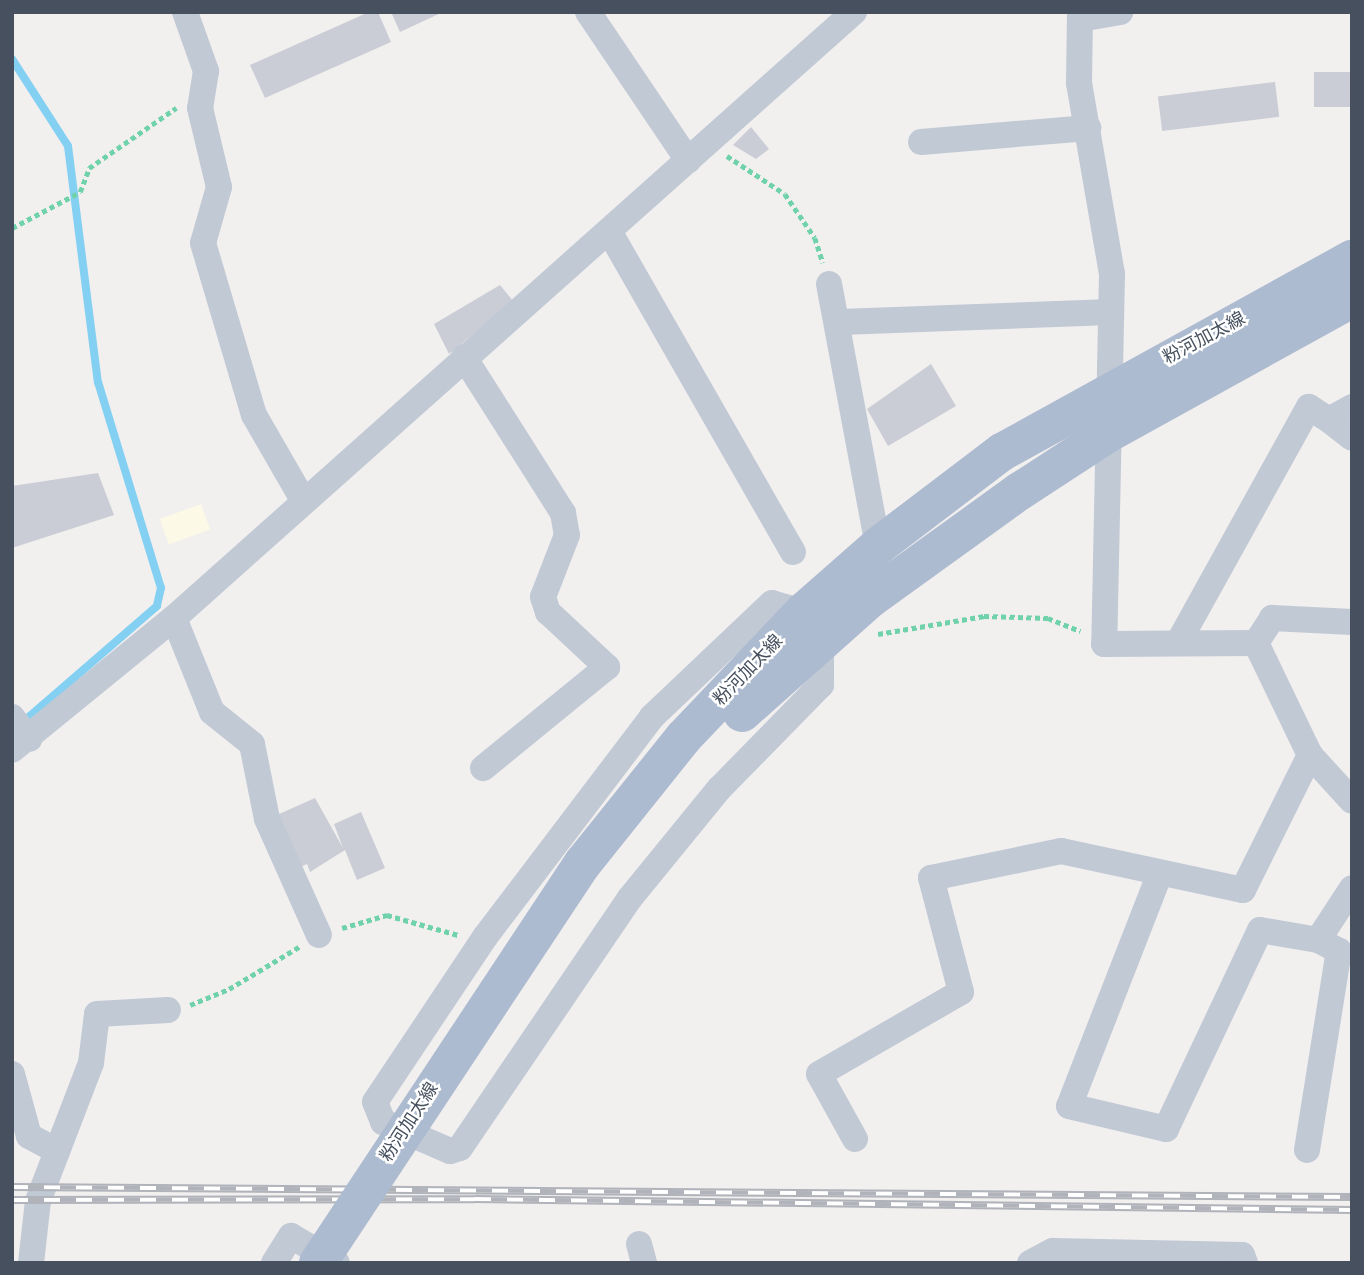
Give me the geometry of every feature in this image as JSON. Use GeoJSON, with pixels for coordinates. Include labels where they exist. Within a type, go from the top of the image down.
{"type":"FeatureCollection","features":[{"type":"Feature","properties":{"kind":"main road","name":"粉河加太線"},"geometry":{"type":"LineString","coordinates":[[347,1263],[592,870],[684,737],[812,625],[878,546],[1003,452],[1113,387],[1352,259]]}},
{"type":"Feature","properties":{"kind":"main road","name":"粉河加太線"},"geometry":{"type":"LineString","coordinates":[[812,625],[870,599],[1109,433],[1352,299]]}},
{"type":"Feature","properties":{"kind":"main road","name":"粉河加太線"},"geometry":{"type":"LineString","coordinates":[[318,1263],[550,903],[592,870]]}},
{"type":"Feature","properties":{"kind":"street"},"geometry":{"type":"LineString","coordinates":[[185,12],[205,71],[202,122],[219,187],[204,222],[206,256],[254,415],[302,498]]}},
{"type":"Feature","properties":{"kind":"street"},"geometry":{"type":"LineString","coordinates":[[588,12],[696,153]]}},
{"type":"Feature","properties":{"kind":"street"},"geometry":{"type":"LineString","coordinates":[[18,732],[174,618],[302,498],[609,231],[854,12]]}},
{"type":"Feature","properties":{"kind":"street"},"geometry":{"type":"LineString","coordinates":[[1120,12],[1080,16],[1079,83],[1112,274],[1113,387],[1109,433],[1104,644],[1256,643]]}},
{"type":"Feature","properties":{"kind":"street"},"geometry":{"type":"LineString","coordinates":[[922,142],[1088,128]]}},
{"type":"Feature","properties":{"kind":"street"},"geometry":{"type":"LineString","coordinates":[[609,231],[793,552]]}},
{"type":"Feature","properties":{"kind":"street"},"geometry":{"type":"LineString","coordinates":[[829,284],[840,322],[878,546]]}},
{"type":"Feature","properties":{"kind":"street"},"geometry":{"type":"LineString","coordinates":[[840,322],[1111,312]]}},
{"type":"Feature","properties":{"kind":"street"},"geometry":{"type":"LineString","coordinates":[[464,357],[563,513],[567,535],[543,597],[548,612],[607,667],[483,768]]}},
{"type":"Feature","properties":{"kind":"street"},"geometry":{"type":"LineString","coordinates":[[1178,643],[1309,407],[1340,413],[1352,438]]}},
{"type":"Feature","properties":{"kind":"street"},"geometry":{"type":"LineString","coordinates":[[772,603],[812,625],[821,685],[719,789],[630,898],[460,1148],[450,1152],[383,1122],[375,1102],[485,937],[652,717],[772,603]]}},
{"type":"Feature","properties":{"kind":"street"},"geometry":{"type":"LineString","coordinates":[[174,618],[212,712],[252,744],[267,819],[319,935]]}},
{"type":"Feature","properties":{"kind":"street"},"geometry":{"type":"LineString","coordinates":[[1256,643],[1272,618],[1352,622]]}},
{"type":"Feature","properties":{"kind":"street"},"geometry":{"type":"LineString","coordinates":[[1256,643],[1310,755],[1352,801]]}},
{"type":"Feature","properties":{"kind":"street"},"geometry":{"type":"LineString","coordinates":[[855,1139],[819,1074],[961,992],[931,878],[1061,851],[1243,890],[1310,755]]}},
{"type":"Feature","properties":{"kind":"street"},"geometry":{"type":"LineString","coordinates":[[1160,873],[1069,1105],[1166,1129],[1260,930],[1318,940],[1339,951],[1307,1150]]}},
{"type":"Feature","properties":{"kind":"street"},"geometry":{"type":"LineString","coordinates":[[1318,940],[1352,888]]}},
{"type":"Feature","properties":{"kind":"street"},"geometry":{"type":"LineString","coordinates":[[31,1263],[34,1217],[90,1063],[97,1014],[169,1010]]}},
{"type":"Feature","properties":{"kind":"street"},"geometry":{"type":"LineString","coordinates":[[12,1074],[29,1136],[57,1151]]}},
{"type":"Feature","properties":{"kind":"street"},"geometry":{"type":"LineString","coordinates":[[274,1263],[291,1236],[337,1263]]}},
{"type":"Feature","properties":{"kind":"street"},"geometry":{"type":"LineString","coordinates":[[1030,1263],[1053,1251],[1131,1258],[1242,1255],[1245,1263]]}},
{"type":"Feature","properties":{"kind":"path"},"geometry":{"type":"LineString","coordinates":[[12,229],[80,192],[89,168],[102,156],[151,129],[203,87]]}},
{"type":"Feature","properties":{"kind":"path"},"geometry":{"type":"LineString","coordinates":[[696,153],[785,194],[815,238],[829,284]]}},
{"type":"Feature","properties":{"kind":"path"},"geometry":{"type":"LineString","coordinates":[[870,599],[879,638],[1012,615],[1048,618],[1104,644]]}},
{"type":"Feature","properties":{"kind":"path"},"geometry":{"type":"LineString","coordinates":[[169,1010],[229,989],[319,935],[387,915],[485,937]]}},
{"type":"Feature","properties":{"kind":"shaded area"},"geometry":{"type":"Polygon","coordinates":[[[201,504],[210,529],[169,544],[160,519],[201,504]]]}},
{"type":"Feature","properties":{"kind":"building"},"geometry":{"type":"Polygon","coordinates":[[[369,12],[378,12],[391,42],[265,98],[250,65],[369,12]]]}},
{"type":"Feature","properties":{"kind":"building"},"geometry":{"type":"Polygon","coordinates":[[[391,12],[443,12],[400,32],[391,12]]]}},
{"type":"Feature","properties":{"kind":"building"},"geometry":{"type":"Polygon","coordinates":[[[1314,72],[1352,72],[1352,107],[1314,107],[1314,72]]]}},
{"type":"Feature","properties":{"kind":"building"},"geometry":{"type":"Polygon","coordinates":[[[1275,82],[1279,117],[1162,131],[1158,96],[1275,82]]]}},
{"type":"Feature","properties":{"kind":"building"},"geometry":{"type":"Polygon","coordinates":[[[751,127],[769,149],[756,159],[733,145],[751,127]]]}},
{"type":"Feature","properties":{"kind":"building"},"geometry":{"type":"Polygon","coordinates":[[[500,285],[513,301],[449,354],[434,324],[500,285]]]}},
{"type":"Feature","properties":{"kind":"building"},"geometry":{"type":"Polygon","coordinates":[[[931,364],[956,406],[888,446],[867,409],[931,364]]]}},
{"type":"Feature","properties":{"kind":"building"},"geometry":{"type":"Polygon","coordinates":[[[98,473],[114,515],[12,548],[12,486],[98,473]]]}},
{"type":"Feature","properties":{"kind":"building"},"geometry":{"type":"Polygon","coordinates":[[[315,798],[343,848],[334,824],[361,812],[385,868],[357,880],[345,850],[310,872],[307,864],[293,870],[270,818],[315,798]]]}},
{"type":"Feature","properties":{"kind":"waterway"},"geometry":{"type":"LineString","coordinates":[[12,59],[68,146],[98,382],[161,588],[157,606],[23,722]]}},
{"type":"Feature","properties":{"kind":"railway"},"geometry":{"type":"LineString","coordinates":[[12,1187],[1352,1197]]}},
{"type":"Feature","properties":{"kind":"railway"},"geometry":{"type":"LineString","coordinates":[[12,1200],[475,1199],[1352,1210]]}}]}
